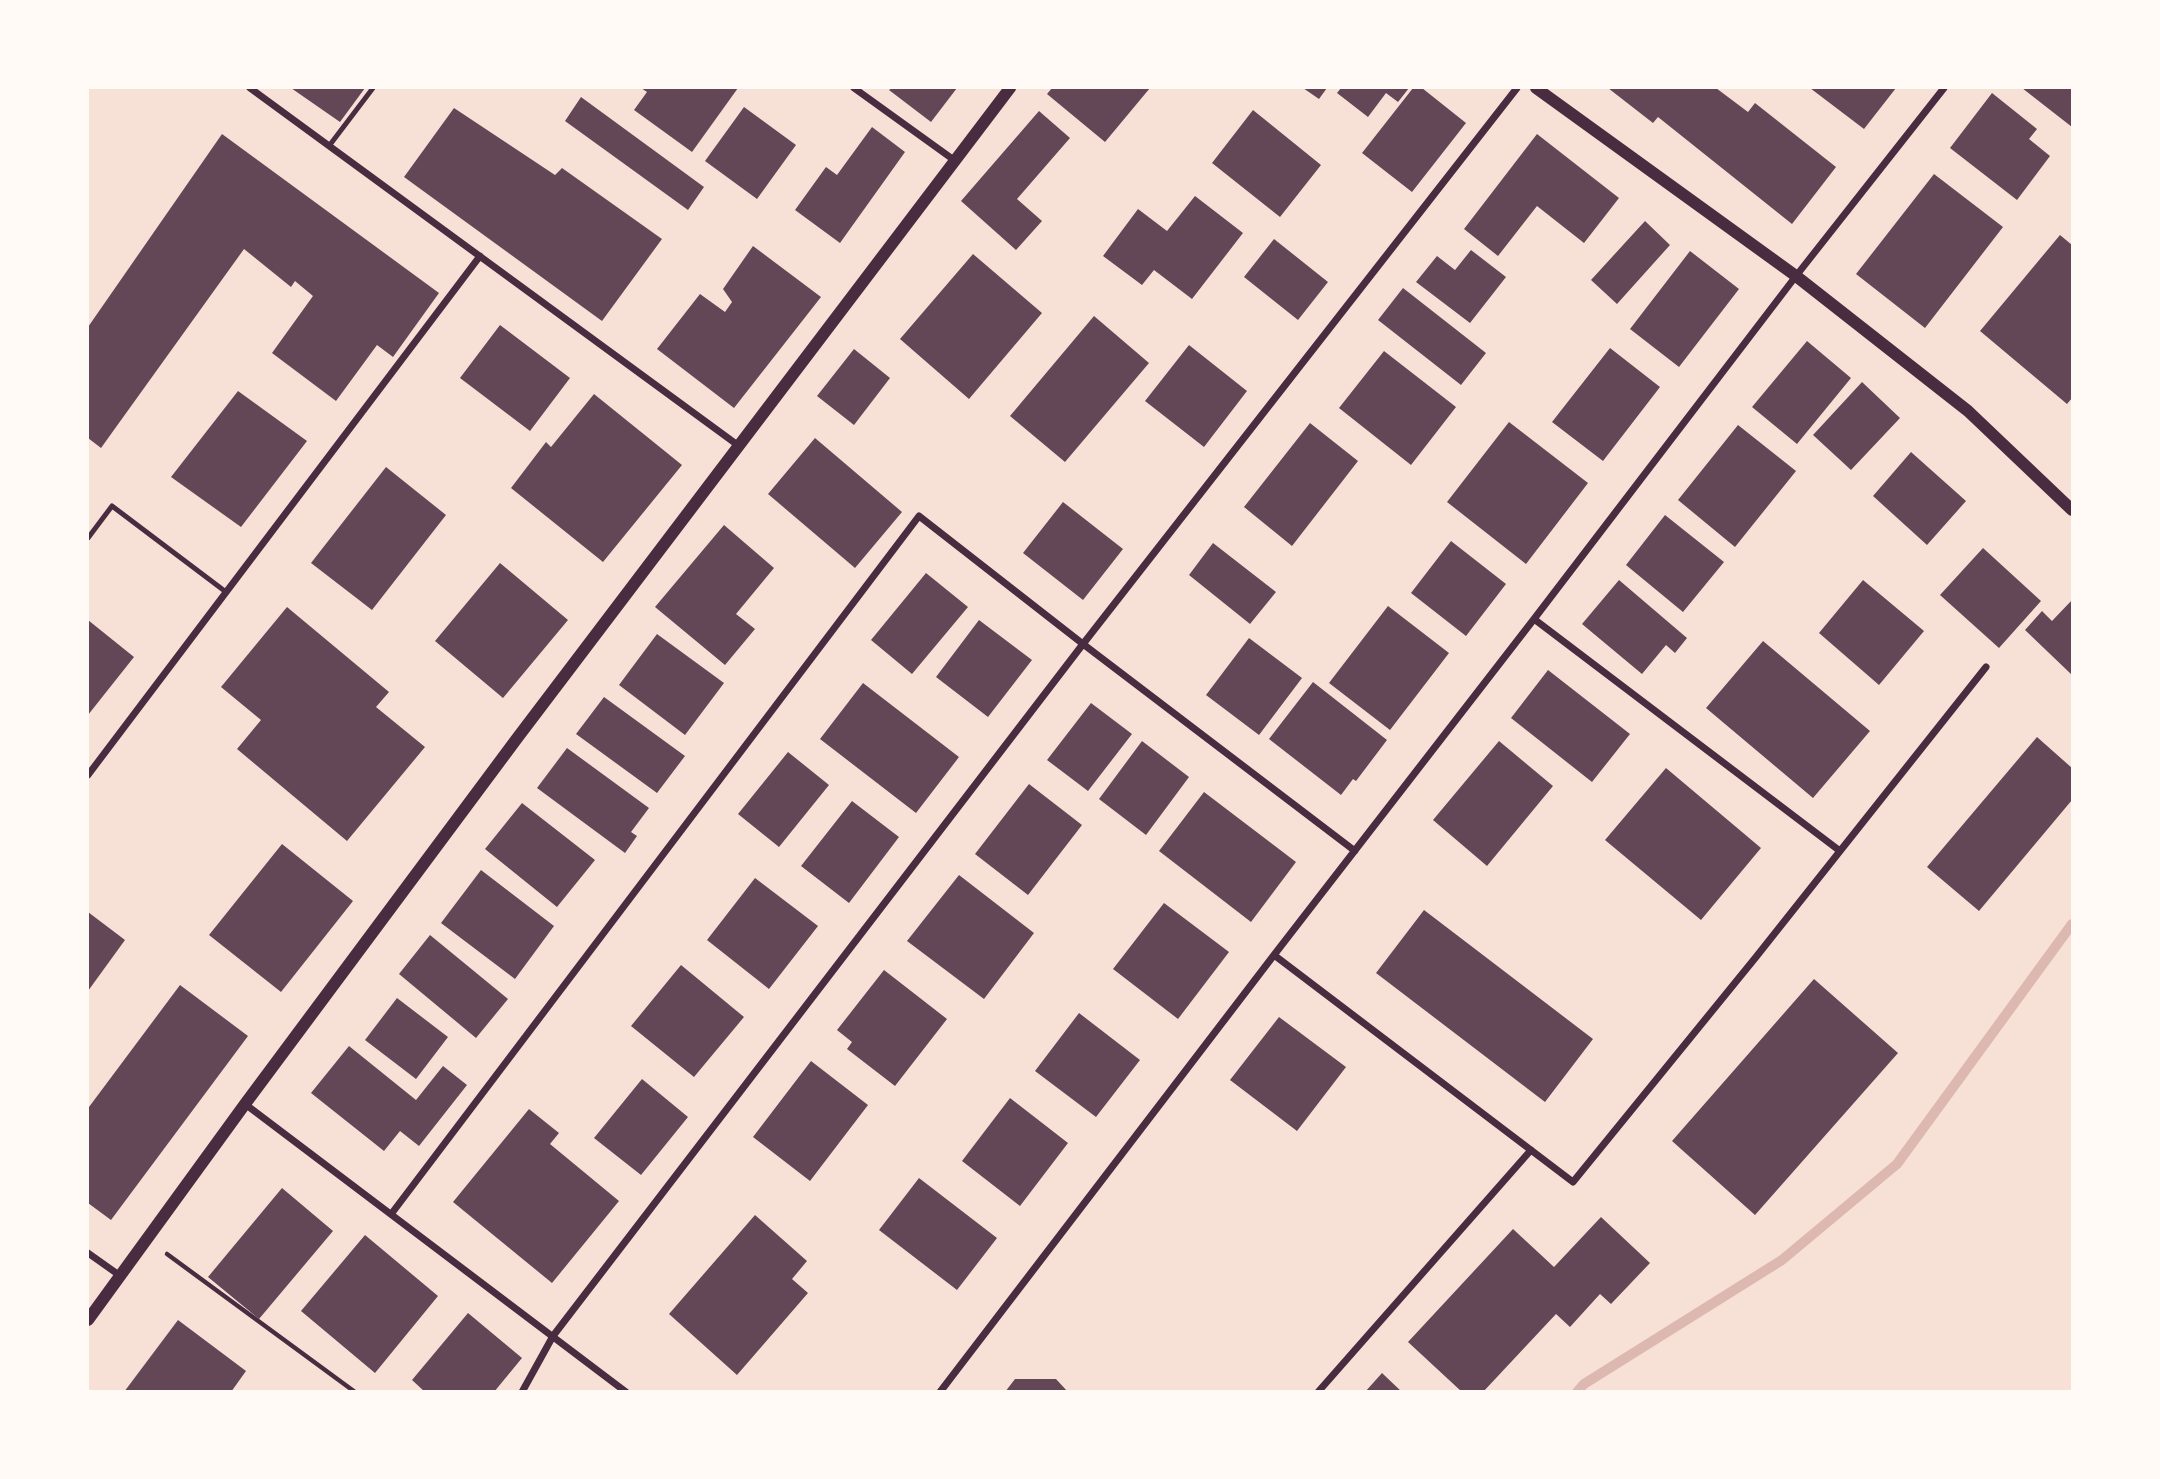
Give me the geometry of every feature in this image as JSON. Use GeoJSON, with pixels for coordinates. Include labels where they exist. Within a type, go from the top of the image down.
{"type":"FeatureCollection","features":[{"type":"Feature","properties":{"kind":"street"},"geometry":{"type":"LineString","coordinates":[[250,88],[739,446]]}},
{"type":"Feature","properties":{"kind":"street"},"geometry":{"type":"LineString","coordinates":[[854,88],[954,160]]}},
{"type":"Feature","properties":{"kind":"street"},"geometry":{"type":"LineString","coordinates":[[88,1320],[510,748],[1010,88]]}},
{"type":"Feature","properties":{"kind":"street"},"geometry":{"type":"LineString","coordinates":[[522,1391],[553,1335],[1083,644],[1517,88]]}},
{"type":"Feature","properties":{"kind":"street"},"geometry":{"type":"LineString","coordinates":[[1536,88],[1796,276],[1968,411],[2073,510]]}},
{"type":"Feature","properties":{"kind":"street"},"geometry":{"type":"LineString","coordinates":[[940,1391],[1796,276],[1944,88]]}},
{"type":"Feature","properties":{"kind":"street"},"geometry":{"type":"LineString","coordinates":[[88,775],[480,256]]}},
{"type":"Feature","properties":{"kind":"street"},"geometry":{"type":"LineString","coordinates":[[392,1213],[919,516],[1355,851]]}},
{"type":"Feature","properties":{"kind":"street"},"geometry":{"type":"LineString","coordinates":[[1534,619],[1840,851]]}},
{"type":"Feature","properties":{"kind":"street"},"geometry":{"type":"LineString","coordinates":[[1274,954],[1573,1182],[1986,667]]}},
{"type":"Feature","properties":{"kind":"street"},"geometry":{"type":"LineString","coordinates":[[245,1104],[626,1391]]}},
{"type":"Feature","properties":{"kind":"street"},"geometry":{"type":"LineString","coordinates":[[1318,1391],[1531,1150]]}},
{"type":"Feature","properties":{"kind":"street"},"geometry":{"type":"LineString","coordinates":[[88,1253],[119,1275]]}},
{"type":"Feature","properties":{"kind":"lane"},"geometry":{"type":"LineString","coordinates":[[330,146],[373,88]]}},
{"type":"Feature","properties":{"kind":"lane"},"geometry":{"type":"LineString","coordinates":[[88,538],[112,506],[226,592]]}},
{"type":"Feature","properties":{"kind":"path"},"geometry":{"type":"LineString","coordinates":[[146,1239],[355,1391]]}},
{"type":"Feature","properties":{"kind":"building"},"geometry":{"type":"Polygon","coordinates":[[[291,88],[365,88],[340,122],[291,88]]]}},
{"type":"Feature","properties":{"kind":"building"},"geometry":{"type":"Polygon","coordinates":[[[641,88],[738,88],[692,152],[634,110],[647,92],[641,88]]]}},
{"type":"Feature","properties":{"kind":"building"},"geometry":{"type":"Polygon","coordinates":[[[957,88],[931,122],[889,90],[957,88]]]}},
{"type":"Feature","properties":{"kind":"building"},"geometry":{"type":"Polygon","coordinates":[[[1052,88],[1150,88],[1105,142],[1047,94],[1052,88]]]}},
{"type":"Feature","properties":{"kind":"building"},"geometry":{"type":"Polygon","coordinates":[[[1303,88],[1327,88],[1319,99],[1303,88]]]}},
{"type":"Feature","properties":{"kind":"building"},"geometry":{"type":"Polygon","coordinates":[[[1341,88],[1409,88],[1398,102],[1386,93],[1368,117],[1337,93],[1341,88]]]}},
{"type":"Feature","properties":{"kind":"building"},"geometry":{"type":"Polygon","coordinates":[[[1413,88],[1422,88],[1466,123],[1412,192],[1362,153],[1413,88]]]}},
{"type":"Feature","properties":{"kind":"building"},"geometry":{"type":"Polygon","coordinates":[[[1608,88],[1716,88],[1748,112],[1755,103],[1836,167],[1792,224],[1658,117],[1653,123],[1608,88]]]}},
{"type":"Feature","properties":{"kind":"building"},"geometry":{"type":"Polygon","coordinates":[[[1810,88],[1896,88],[1864,129],[1810,88]]]}},
{"type":"Feature","properties":{"kind":"building"},"geometry":{"type":"Polygon","coordinates":[[[2022,88],[2072,88],[2072,127],[2022,88]]]}},
{"type":"Feature","properties":{"kind":"building"},"geometry":{"type":"Polygon","coordinates":[[[1992,93],[2037,129],[2029,139],[2050,156],[2017,200],[1950,148],[1992,93]]]}},
{"type":"Feature","properties":{"kind":"building"},"geometry":{"type":"Polygon","coordinates":[[[581,97],[704,187],[688,210],[565,121],[581,97]]]}},
{"type":"Feature","properties":{"kind":"building"},"geometry":{"type":"Polygon","coordinates":[[[744,107],[796,145],[757,199],[705,161],[744,107]]]}},
{"type":"Feature","properties":{"kind":"building"},"geometry":{"type":"Polygon","coordinates":[[[454,108],[555,175],[562,168],[662,239],[602,321],[404,177],[454,108]]]}},
{"type":"Feature","properties":{"kind":"building"},"geometry":{"type":"Polygon","coordinates":[[[1253,110],[1321,165],[1280,217],[1212,163],[1253,110]]]}},
{"type":"Feature","properties":{"kind":"building"},"geometry":{"type":"Polygon","coordinates":[[[1039,111],[1070,138],[1017,199],[1042,221],[1016,250],[961,201],[1039,111]]]}},
{"type":"Feature","properties":{"kind":"building"},"geometry":{"type":"Polygon","coordinates":[[[872,127],[905,152],[840,243],[795,210],[826,167],[837,175],[872,127]]]}},
{"type":"Feature","properties":{"kind":"building"},"geometry":{"type":"Polygon","coordinates":[[[222,134],[439,293],[393,357],[377,345],[336,401],[272,353],[313,296],[295,281],[291,287],[244,249],[101,448],[88,438],[88,327],[222,134]]]}},
{"type":"Feature","properties":{"kind":"building"},"geometry":{"type":"Polygon","coordinates":[[[1537,134],[1619,198],[1584,243],[1537,206],[1498,256],[1464,229],[1537,134]]]}},
{"type":"Feature","properties":{"kind":"building"},"geometry":{"type":"Polygon","coordinates":[[[1934,174],[2003,227],[1925,328],[1856,274],[1934,174]]]}},
{"type":"Feature","properties":{"kind":"building"},"geometry":{"type":"Polygon","coordinates":[[[1195,196],[1243,233],[1192,299],[1154,270],[1142,285],[1103,256],[1138,209],[1167,231],[1195,196]]]}},
{"type":"Feature","properties":{"kind":"building"},"geometry":{"type":"Polygon","coordinates":[[[1645,221],[1670,245],[1617,304],[1591,280],[1645,221]]]}},
{"type":"Feature","properties":{"kind":"building"},"geometry":{"type":"Polygon","coordinates":[[[2060,235],[2072,245],[2072,398],[2067,404],[1980,331],[2060,235]]]}},
{"type":"Feature","properties":{"kind":"building"},"geometry":{"type":"Polygon","coordinates":[[[1274,239],[1328,282],[1298,320],[1244,277],[1274,239]]]}},
{"type":"Feature","properties":{"kind":"building"},"geometry":{"type":"Polygon","coordinates":[[[753,246],[821,297],[734,408],[657,349],[700,294],[725,312],[732,302],[723,289],[753,246]]]}},
{"type":"Feature","properties":{"kind":"building"},"geometry":{"type":"Polygon","coordinates":[[[1471,250],[1506,277],[1470,323],[1416,282],[1437,256],[1455,270],[1471,250]]]}},
{"type":"Feature","properties":{"kind":"building"},"geometry":{"type":"Polygon","coordinates":[[[1690,251],[1739,289],[1679,367],[1630,329],[1690,251]]]}},
{"type":"Feature","properties":{"kind":"building"},"geometry":{"type":"Polygon","coordinates":[[[973,254],[1042,313],[969,399],[900,339],[973,254]]]}},
{"type":"Feature","properties":{"kind":"building"},"geometry":{"type":"Polygon","coordinates":[[[1403,288],[1486,353],[1461,385],[1378,320],[1403,288]]]}},
{"type":"Feature","properties":{"kind":"building"},"geometry":{"type":"Polygon","coordinates":[[[1094,316],[1149,363],[1065,462],[1010,416],[1094,316]]]}},
{"type":"Feature","properties":{"kind":"building"},"geometry":{"type":"Polygon","coordinates":[[[500,325],[570,378],[530,431],[460,378],[500,325]]]}},
{"type":"Feature","properties":{"kind":"building"},"geometry":{"type":"Polygon","coordinates":[[[1807,341],[1851,378],[1797,444],[1752,407],[1807,341]]]}},
{"type":"Feature","properties":{"kind":"building"},"geometry":{"type":"Polygon","coordinates":[[[1189,345],[1247,391],[1204,447],[1145,401],[1189,345]]]}},
{"type":"Feature","properties":{"kind":"building"},"geometry":{"type":"Polygon","coordinates":[[[1610,348],[1660,387],[1603,461],[1552,422],[1610,348]]]}},
{"type":"Feature","properties":{"kind":"building"},"geometry":{"type":"Polygon","coordinates":[[[854,349],[890,378],[854,425],[817,396],[854,349]]]}},
{"type":"Feature","properties":{"kind":"building"},"geometry":{"type":"Polygon","coordinates":[[[1384,351],[1456,407],[1411,465],[1339,408],[1384,351]]]}},
{"type":"Feature","properties":{"kind":"building"},"geometry":{"type":"Polygon","coordinates":[[[1862,382],[1900,418],[1851,470],[1813,435],[1862,382]]]}},
{"type":"Feature","properties":{"kind":"building"},"geometry":{"type":"Polygon","coordinates":[[[238,391],[307,441],[241,527],[171,477],[238,391]]]}},
{"type":"Feature","properties":{"kind":"building"},"geometry":{"type":"Polygon","coordinates":[[[594,394],[682,465],[603,562],[511,488],[546,442],[551,447],[594,394]]]}},
{"type":"Feature","properties":{"kind":"building"},"geometry":{"type":"Polygon","coordinates":[[[1509,422],[1588,483],[1526,564],[1447,502],[1509,422]]]}},
{"type":"Feature","properties":{"kind":"building"},"geometry":{"type":"Polygon","coordinates":[[[1310,423],[1358,461],[1292,546],[1244,507],[1310,423]]]}},
{"type":"Feature","properties":{"kind":"building"},"geometry":{"type":"Polygon","coordinates":[[[1738,425],[1796,471],[1735,547],[1678,500],[1738,425]]]}},
{"type":"Feature","properties":{"kind":"building"},"geometry":{"type":"Polygon","coordinates":[[[815,438],[902,512],[855,568],[768,494],[815,438]]]}},
{"type":"Feature","properties":{"kind":"building"},"geometry":{"type":"Polygon","coordinates":[[[1911,452],[1966,501],[1927,545],[1873,496],[1911,452]]]}},
{"type":"Feature","properties":{"kind":"building"},"geometry":{"type":"Polygon","coordinates":[[[386,467],[446,515],[372,610],[311,563],[386,467]]]}},
{"type":"Feature","properties":{"kind":"building"},"geometry":{"type":"Polygon","coordinates":[[[1063,502],[1123,549],[1083,600],[1023,553],[1063,502]]]}},
{"type":"Feature","properties":{"kind":"building"},"geometry":{"type":"Polygon","coordinates":[[[1665,515],[1724,562],[1683,612],[1626,565],[1665,515]]]}},
{"type":"Feature","properties":{"kind":"building"},"geometry":{"type":"Polygon","coordinates":[[[724,525],[774,568],[736,614],[755,629],[725,665],[655,607],[724,525]]]}},
{"type":"Feature","properties":{"kind":"building"},"geometry":{"type":"Polygon","coordinates":[[[1451,541],[1506,584],[1466,636],[1411,593],[1451,541]]]}},
{"type":"Feature","properties":{"kind":"building"},"geometry":{"type":"Polygon","coordinates":[[[1213,543],[1276,592],[1250,624],[1189,575],[1213,543]]]}},
{"type":"Feature","properties":{"kind":"building"},"geometry":{"type":"Polygon","coordinates":[[[1983,548],[2041,601],[1999,648],[1940,595],[1983,548]]]}},
{"type":"Feature","properties":{"kind":"building"},"geometry":{"type":"Polygon","coordinates":[[[500,563],[568,620],[503,698],[435,641],[500,563]]]}},
{"type":"Feature","properties":{"kind":"building"},"geometry":{"type":"Polygon","coordinates":[[[926,573],[968,607],[912,674],[871,640],[926,573]]]}},
{"type":"Feature","properties":{"kind":"building"},"geometry":{"type":"Polygon","coordinates":[[[1619,580],[1687,638],[1675,653],[1666,645],[1642,674],[1582,624],[1619,580]]]}},
{"type":"Feature","properties":{"kind":"building"},"geometry":{"type":"Polygon","coordinates":[[[1863,580],[1924,631],[1879,685],[1819,633],[1863,580]]]}},
{"type":"Feature","properties":{"kind":"building"},"geometry":{"type":"Polygon","coordinates":[[[2072,600],[2072,675],[2025,630],[2042,611],[2052,621],[2072,600]]]}},
{"type":"Feature","properties":{"kind":"building"},"geometry":{"type":"Polygon","coordinates":[[[1388,606],[1449,653],[1390,730],[1329,683],[1388,606]]]}},
{"type":"Feature","properties":{"kind":"building"},"geometry":{"type":"Polygon","coordinates":[[[287,607],[389,692],[376,707],[425,747],[347,841],[237,749],[261,720],[221,687],[287,607]]]}},
{"type":"Feature","properties":{"kind":"building"},"geometry":{"type":"Polygon","coordinates":[[[88,620],[134,657],[88,715],[88,620]]]}},
{"type":"Feature","properties":{"kind":"building"},"geometry":{"type":"Polygon","coordinates":[[[979,620],[1032,660],[988,717],[936,677],[979,620]]]}},
{"type":"Feature","properties":{"kind":"building"},"geometry":{"type":"Polygon","coordinates":[[[657,634],[724,683],[685,735],[619,685],[657,634]]]}},
{"type":"Feature","properties":{"kind":"building"},"geometry":{"type":"Polygon","coordinates":[[[1249,638],[1302,678],[1259,735],[1206,695],[1249,638]]]}},
{"type":"Feature","properties":{"kind":"building"},"geometry":{"type":"Polygon","coordinates":[[[1763,641],[1870,731],[1813,798],[1706,708],[1763,641]]]}},
{"type":"Feature","properties":{"kind":"building"},"geometry":{"type":"Polygon","coordinates":[[[1548,670],[1630,734],[1592,782],[1511,718],[1548,670]]]}},
{"type":"Feature","properties":{"kind":"building"},"geometry":{"type":"Polygon","coordinates":[[[1313,682],[1387,740],[1356,781],[1353,779],[1341,795],[1269,739],[1313,682]]]}},
{"type":"Feature","properties":{"kind":"building"},"geometry":{"type":"Polygon","coordinates":[[[863,683],[959,757],[916,813],[820,739],[863,683]]]}},
{"type":"Feature","properties":{"kind":"building"},"geometry":{"type":"Polygon","coordinates":[[[604,697],[685,756],[657,793],[576,734],[604,697]]]}},
{"type":"Feature","properties":{"kind":"building"},"geometry":{"type":"Polygon","coordinates":[[[1091,703],[1132,734],[1088,791],[1047,760],[1091,703]]]}},
{"type":"Feature","properties":{"kind":"building"},"geometry":{"type":"Polygon","coordinates":[[[2037,737],[2072,768],[2072,800],[1979,911],[1927,867],[2037,737]]]}},
{"type":"Feature","properties":{"kind":"building"},"geometry":{"type":"Polygon","coordinates":[[[1142,741],[1189,777],[1146,835],[1099,799],[1142,741]]]}},
{"type":"Feature","properties":{"kind":"building"},"geometry":{"type":"Polygon","coordinates":[[[1499,741],[1553,786],[1487,866],[1433,820],[1499,741]]]}},
{"type":"Feature","properties":{"kind":"building"},"geometry":{"type":"Polygon","coordinates":[[[567,748],[649,808],[631,832],[637,836],[625,853],[537,788],[567,748]]]}},
{"type":"Feature","properties":{"kind":"building"},"geometry":{"type":"Polygon","coordinates":[[[788,752],[829,785],[779,847],[738,814],[788,752]]]}},
{"type":"Feature","properties":{"kind":"building"},"geometry":{"type":"Polygon","coordinates":[[[1666,768],[1761,848],[1701,920],[1605,840],[1666,768]]]}},
{"type":"Feature","properties":{"kind":"building"},"geometry":{"type":"Polygon","coordinates":[[[1029,784],[1082,825],[1028,895],[975,854],[1029,784]]]}},
{"type":"Feature","properties":{"kind":"building"},"geometry":{"type":"Polygon","coordinates":[[[1204,792],[1296,862],[1251,922],[1159,851],[1204,792]]]}},
{"type":"Feature","properties":{"kind":"building"},"geometry":{"type":"Polygon","coordinates":[[[852,801],[899,837],[849,903],[801,866],[852,801]]]}},
{"type":"Feature","properties":{"kind":"building"},"geometry":{"type":"Polygon","coordinates":[[[522,803],[595,860],[557,907],[485,849],[522,803]]]}},
{"type":"Feature","properties":{"kind":"building"},"geometry":{"type":"Polygon","coordinates":[[[282,844],[353,901],[281,992],[209,935],[282,844]]]}},
{"type":"Feature","properties":{"kind":"building"},"geometry":{"type":"Polygon","coordinates":[[[481,870],[554,926],[515,979],[441,923],[481,870]]]}},
{"type":"Feature","properties":{"kind":"building"},"geometry":{"type":"Polygon","coordinates":[[[959,875],[1034,933],[984,999],[907,941],[959,875]]]}},
{"type":"Feature","properties":{"kind":"building"},"geometry":{"type":"Polygon","coordinates":[[[755,878],[818,926],[769,989],[707,940],[755,878]]]}},
{"type":"Feature","properties":{"kind":"building"},"geometry":{"type":"Polygon","coordinates":[[[1164,903],[1229,952],[1178,1019],[1113,969],[1164,903]]]}},
{"type":"Feature","properties":{"kind":"building"},"geometry":{"type":"Polygon","coordinates":[[[1424,910],[1593,1039],[1545,1102],[1376,973],[1424,910]]]}},
{"type":"Feature","properties":{"kind":"building"},"geometry":{"type":"Polygon","coordinates":[[[88,912],[125,940],[88,991],[88,912]]]}},
{"type":"Feature","properties":{"kind":"building"},"geometry":{"type":"Polygon","coordinates":[[[430,935],[508,999],[476,1038],[399,974],[430,935]]]}},
{"type":"Feature","properties":{"kind":"building"},"geometry":{"type":"Polygon","coordinates":[[[681,965],[744,1017],[694,1077],[631,1026],[681,965]]]}},
{"type":"Feature","properties":{"kind":"building"},"geometry":{"type":"Polygon","coordinates":[[[884,970],[947,1019],[895,1086],[847,1049],[852,1042],[837,1030],[884,970]]]}},
{"type":"Feature","properties":{"kind":"building"},"geometry":{"type":"Polygon","coordinates":[[[1814,979],[1898,1053],[1755,1215],[1672,1141],[1814,979]]]}},
{"type":"Feature","properties":{"kind":"building"},"geometry":{"type":"Polygon","coordinates":[[[180,985],[248,1036],[111,1220],[88,1203],[88,1105],[89,1107],[180,985]]]}},
{"type":"Feature","properties":{"kind":"building"},"geometry":{"type":"Polygon","coordinates":[[[397,998],[448,1037],[416,1079],[365,1040],[397,998]]]}},
{"type":"Feature","properties":{"kind":"building"},"geometry":{"type":"Polygon","coordinates":[[[1079,1013],[1140,1060],[1096,1117],[1035,1071],[1079,1013]]]}},
{"type":"Feature","properties":{"kind":"building"},"geometry":{"type":"Polygon","coordinates":[[[1279,1017],[1346,1067],[1297,1131],[1230,1080],[1279,1017]]]}},
{"type":"Feature","properties":{"kind":"building"},"geometry":{"type":"Polygon","coordinates":[[[349,1046],[416,1100],[443,1066],[467,1085],[419,1146],[400,1131],[384,1151],[311,1093],[349,1046]]]}},
{"type":"Feature","properties":{"kind":"building"},"geometry":{"type":"Polygon","coordinates":[[[811,1061],[868,1105],[810,1181],[753,1137],[811,1061]]]}},
{"type":"Feature","properties":{"kind":"building"},"geometry":{"type":"Polygon","coordinates":[[[642,1079],[688,1117],[641,1175],[594,1138],[642,1079]]]}},
{"type":"Feature","properties":{"kind":"building"},"geometry":{"type":"Polygon","coordinates":[[[1010,1098],[1068,1143],[1020,1206],[962,1161],[1010,1098]]]}},
{"type":"Feature","properties":{"kind":"building"},"geometry":{"type":"Polygon","coordinates":[[[529,1109],[559,1133],[550,1144],[619,1201],[552,1283],[453,1202],[529,1109]]]}},
{"type":"Feature","properties":{"kind":"building"},"geometry":{"type":"Polygon","coordinates":[[[919,1178],[997,1238],[957,1290],[879,1230],[919,1178]]]}},
{"type":"Feature","properties":{"kind":"building"},"geometry":{"type":"Polygon","coordinates":[[[282,1188],[333,1231],[259,1319],[208,1277],[282,1188]]]}},
{"type":"Feature","properties":{"kind":"building"},"geometry":{"type":"Polygon","coordinates":[[[755,1215],[807,1261],[792,1279],[808,1293],[737,1375],[669,1314],[755,1215]]]}},
{"type":"Feature","properties":{"kind":"building"},"geometry":{"type":"Polygon","coordinates":[[[1601,1217],[1650,1263],[1611,1304],[1600,1294],[1570,1327],[1556,1314],[1483,1392],[1462,1392],[1408,1342],[1513,1229],[1554,1267],[1601,1217]]]}},
{"type":"Feature","properties":{"kind":"building"},"geometry":{"type":"Polygon","coordinates":[[[365,1235],[438,1296],[375,1373],[301,1311],[365,1235]]]}},
{"type":"Feature","properties":{"kind":"building"},"geometry":{"type":"Polygon","coordinates":[[[468,1313],[522,1358],[494,1392],[425,1392],[412,1380],[468,1313]]]}},
{"type":"Feature","properties":{"kind":"building"},"geometry":{"type":"Polygon","coordinates":[[[178,1320],[246,1371],[231,1392],[124,1392],[178,1320]]]}},
{"type":"Feature","properties":{"kind":"building"},"geometry":{"type":"Polygon","coordinates":[[[1382,1373],[1402,1392],[1365,1392],[1382,1373]]]}},
{"type":"Feature","properties":{"kind":"building"},"geometry":{"type":"Polygon","coordinates":[[[1015,1379],[1056,1379],[1068,1392],[1005,1392],[1015,1379]]]}},
{"type":"Feature","properties":{"kind":"waterway"},"geometry":{"type":"LineString","coordinates":[[1577,1392],[1584,1384],[1782,1260],[1897,1164],[2072,924]]}}]}
